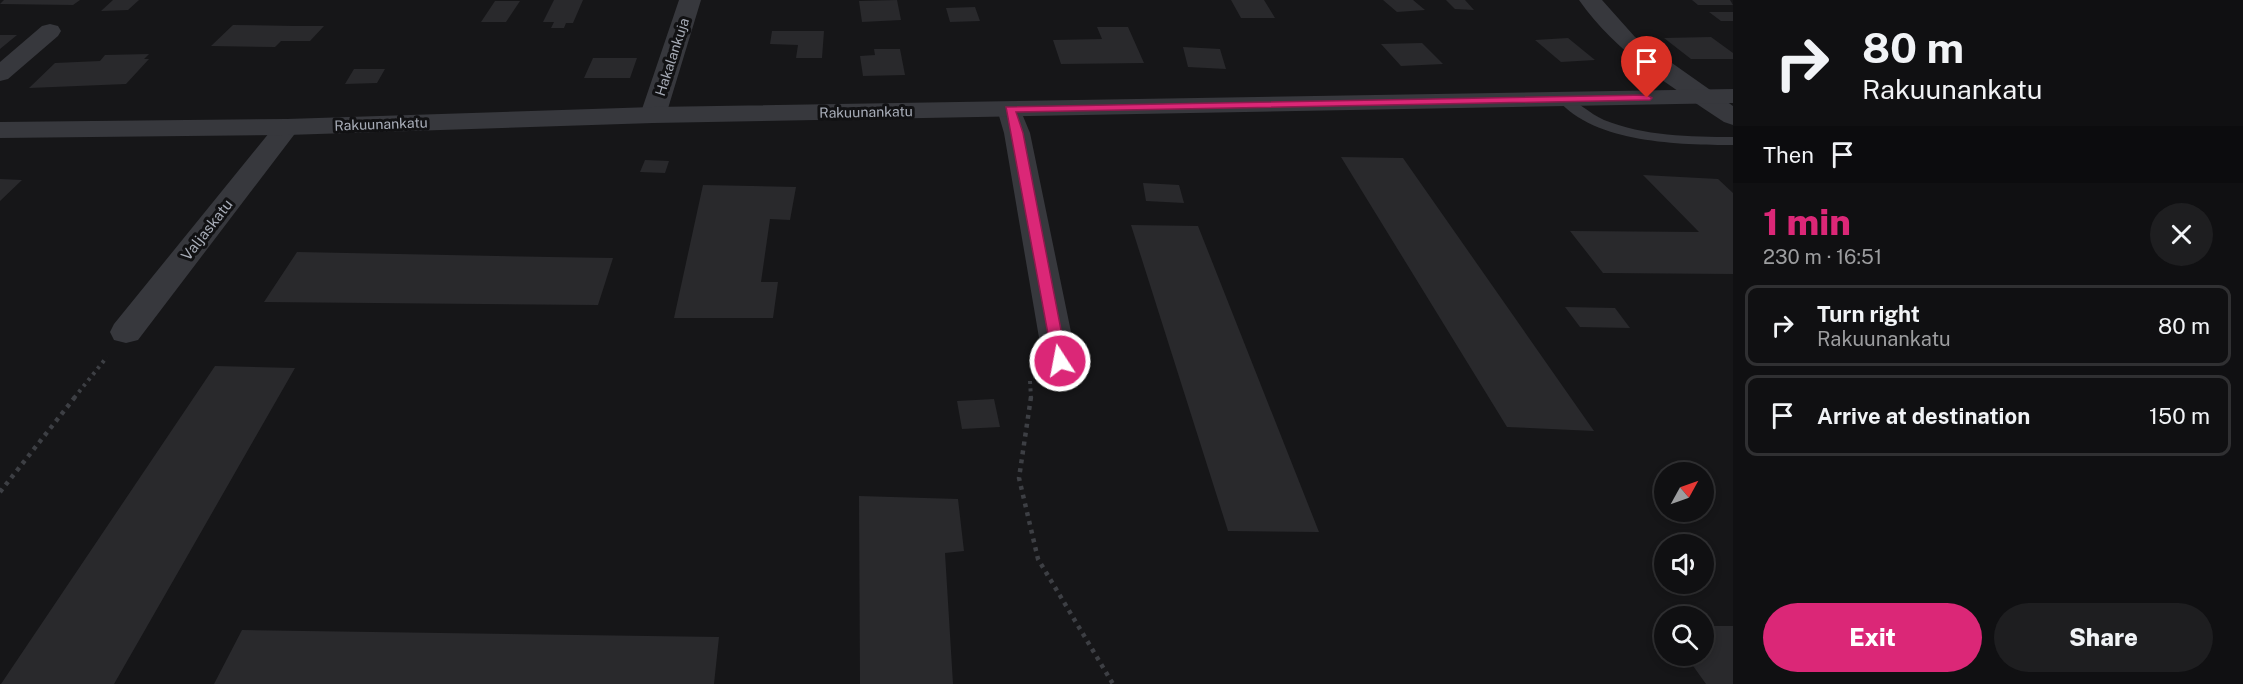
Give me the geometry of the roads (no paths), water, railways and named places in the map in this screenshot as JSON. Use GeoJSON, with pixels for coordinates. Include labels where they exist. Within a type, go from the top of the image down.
{"type":"FeatureCollection","features":[{"type":"Feature","properties":{"kind":"street","name":"Hakalankuja"},"geometry":{"type":"LineString","coordinates":[[653,115],[690,0]]}},
{"type":"Feature","properties":{"kind":"street"},"geometry":{"type":"LineString","coordinates":[[1590,0],[1628,42],[1670,75],[1733,117]]}},
{"type":"Feature","properties":{"kind":"street"},"geometry":{"type":"LineString","coordinates":[[0,74],[50,31]]}},
{"type":"Feature","properties":{"kind":"street","name":"Rakuunankatu"},"geometry":{"type":"LineString","coordinates":[[0,130],[287,127],[653,115],[1733,96]]}},
{"type":"Feature","properties":{"kind":"street"},"geometry":{"type":"LineString","coordinates":[[1010,109],[1017,133],[1060,361]]}},
{"type":"Feature","properties":{"kind":"street","name":"Valjaskatu"},"geometry":{"type":"LineString","coordinates":[[126,332],[287,127]]}},
{"type":"Feature","properties":{"kind":"lane"},"geometry":{"type":"LineString","coordinates":[[1564,100],[1585,117],[1632,132],[1679,138],[1733,141]]}}]}
